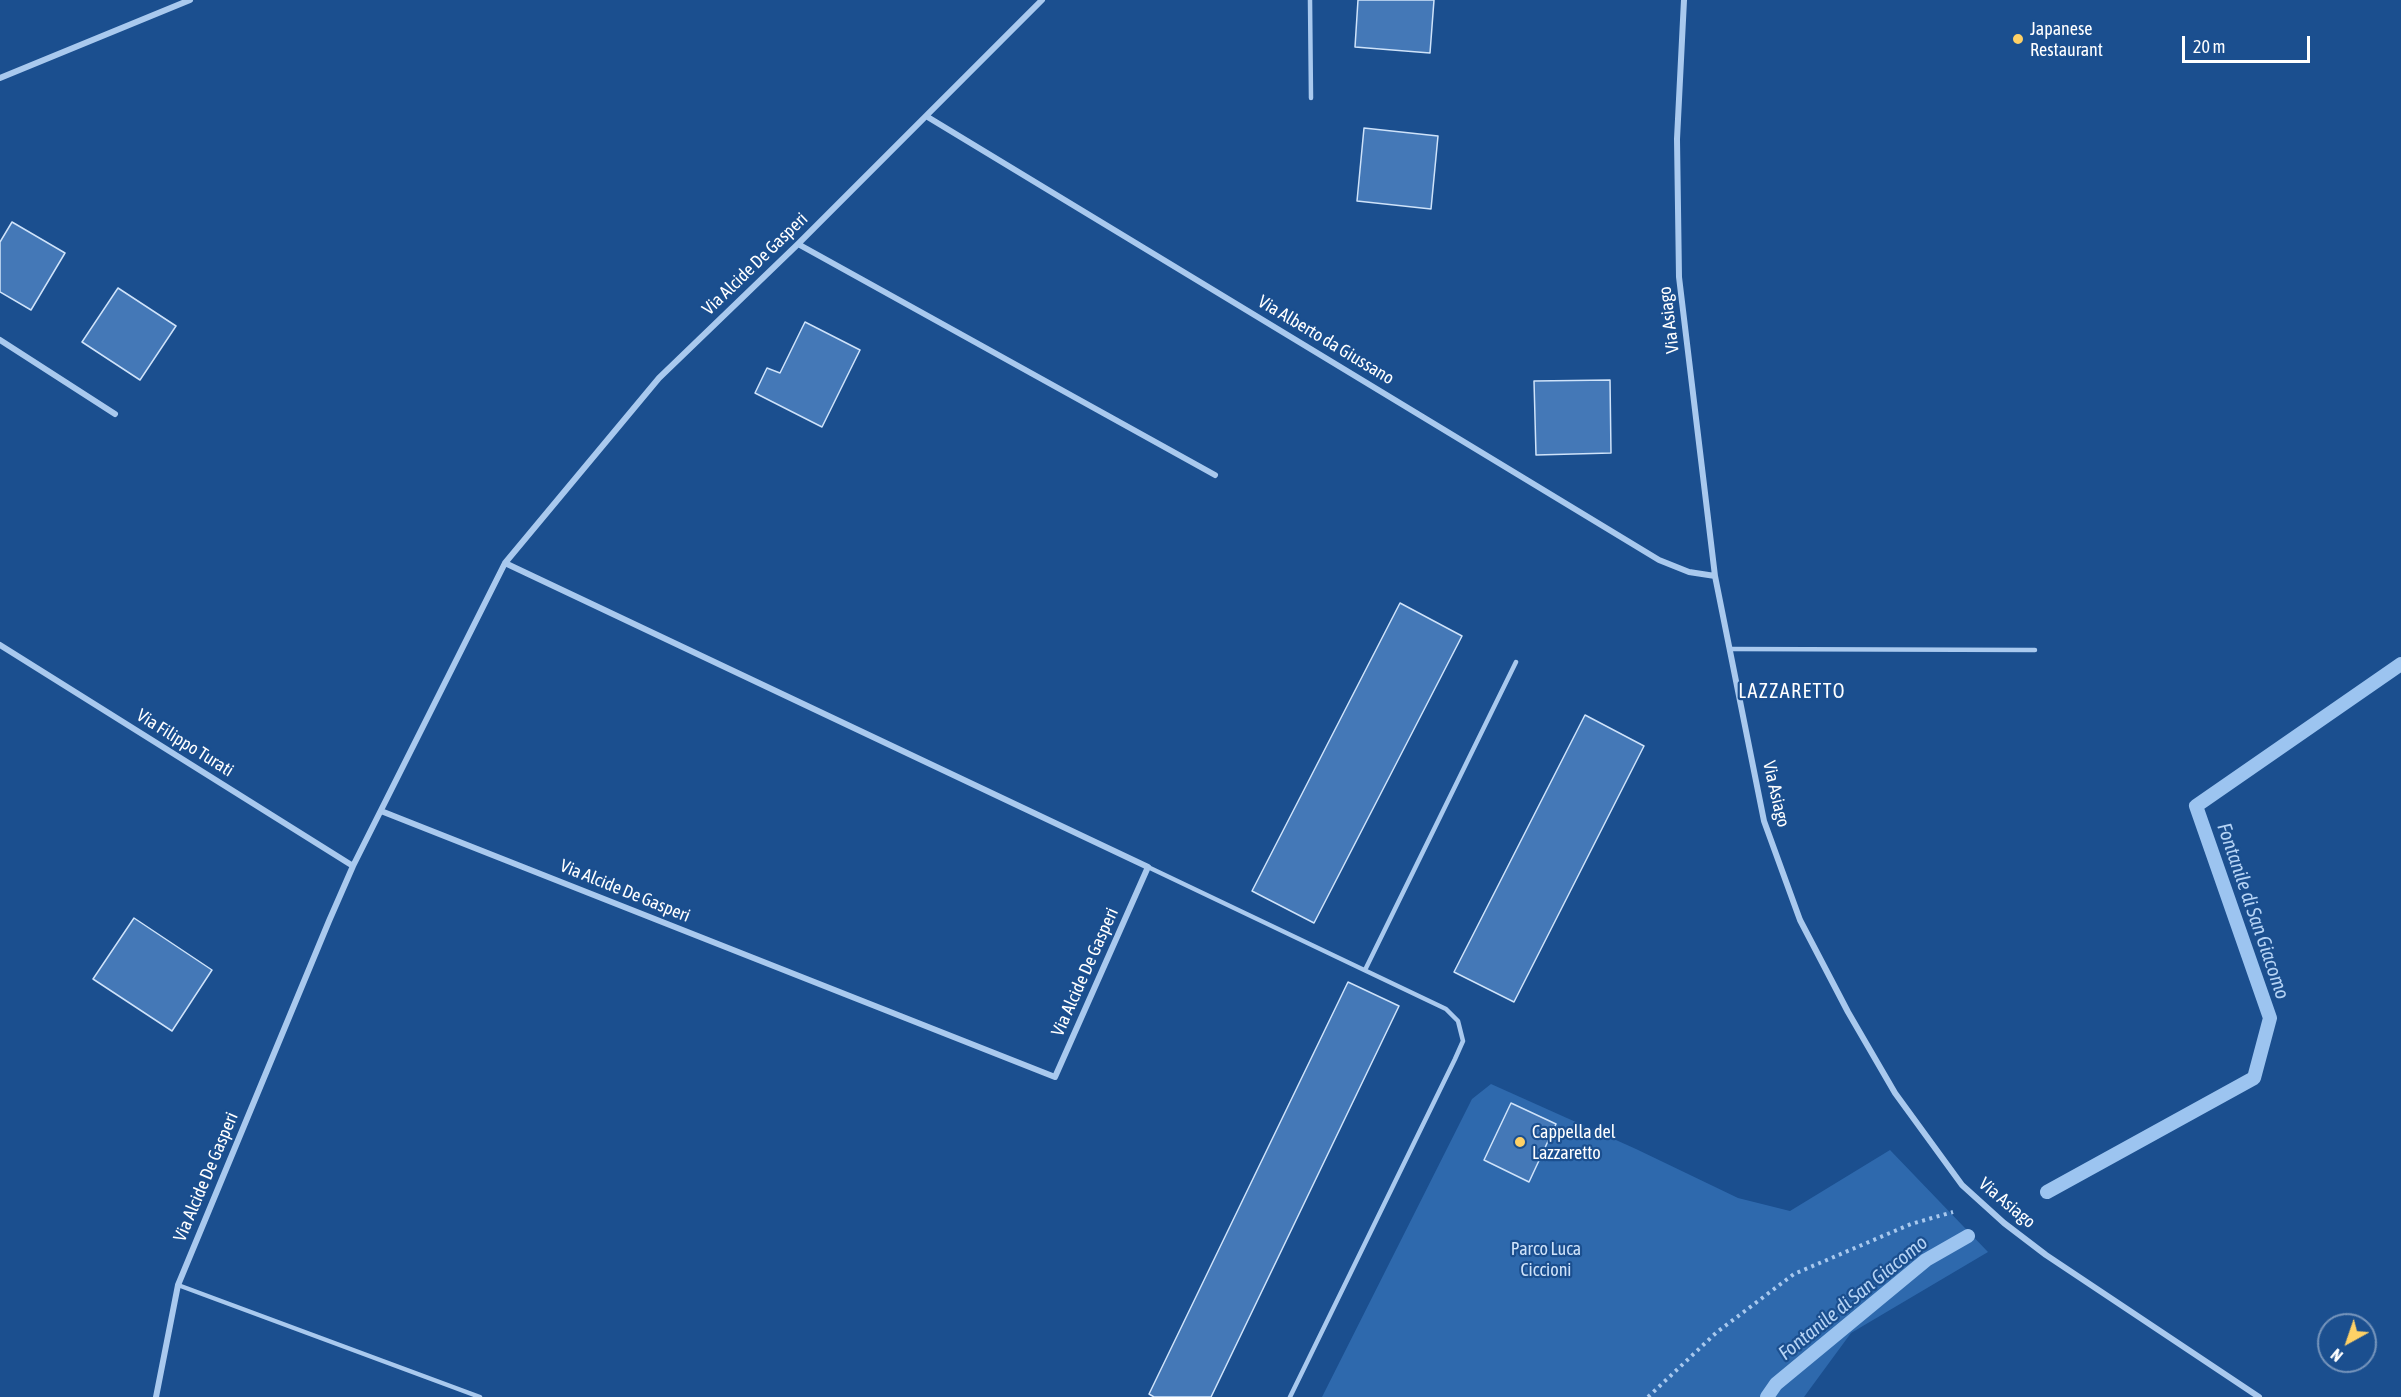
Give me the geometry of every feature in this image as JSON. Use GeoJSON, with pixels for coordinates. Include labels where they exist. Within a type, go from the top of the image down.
{"type":"FeatureCollection","features":[{"type":"Feature","properties":{"kind":"street"},"geometry":{"type":"LineString","coordinates":[[0,78],[190,0]]}},
{"type":"Feature","properties":{"kind":"street","name":"Via Alcide De Gasperi"},"geometry":{"type":"LineString","coordinates":[[156,1397],[178,1285],[353,866],[505,563],[659,378],[798,244],[1042,0]]}},
{"type":"Feature","properties":{"kind":"street","name":"Via Asiago"},"geometry":{"type":"LineString","coordinates":[[1684,0],[1677,139],[1679,277],[1715,576],[1764,821],[1800,920],[1848,1012],[1895,1093],[1962,1185],[2004,1223],[2046,1255],[2259,1397]]}},
{"type":"Feature","properties":{"kind":"street","name":"Via Alberto da Giussano"},"geometry":{"type":"LineString","coordinates":[[926,116],[1659,560],[1689,572],[1715,576]]}},
{"type":"Feature","properties":{"kind":"street"},"geometry":{"type":"LineString","coordinates":[[798,244],[1215,474]]}},
{"type":"Feature","properties":{"kind":"street"},"geometry":{"type":"LineString","coordinates":[[0,339],[116,414]]}},
{"type":"Feature","properties":{"kind":"street"},"geometry":{"type":"LineString","coordinates":[[505,563],[1148,867]]}},
{"type":"Feature","properties":{"kind":"street","name":"Via Filippo Turati"},"geometry":{"type":"LineString","coordinates":[[0,645],[353,866]]}},
{"type":"Feature","properties":{"kind":"street","name":"Via Alcide De Gasperi"},"geometry":{"type":"LineString","coordinates":[[381,811],[1055,1077],[1148,867]]}},
{"type":"Feature","properties":{"kind":"lane"},"geometry":{"type":"LineString","coordinates":[[1310,0],[1311,98]]}},
{"type":"Feature","properties":{"kind":"lane"},"geometry":{"type":"LineString","coordinates":[[1730,649],[2035,650]]}},
{"type":"Feature","properties":{"kind":"lane"},"geometry":{"type":"LineString","coordinates":[[1365,970],[1516,662]]}},
{"type":"Feature","properties":{"kind":"lane"},"geometry":{"type":"LineString","coordinates":[[1148,867],[1446,1009],[1458,1021],[1463,1041],[1290,1397]]}},
{"type":"Feature","properties":{"kind":"lane"},"geometry":{"type":"LineString","coordinates":[[178,1285],[480,1397]]}},
{"type":"Feature","properties":{"kind":"path"},"geometry":{"type":"LineString","coordinates":[[1648,1397],[1717,1332],[1794,1274],[1911,1224],[1983,1203]]}},
{"type":"Feature","properties":{"kind":"green space","name":"Parco Luca Ciccioni"},"geometry":{"type":"Polygon","coordinates":[[[1491,1084],[1738,1198],[1790,1211],[1890,1150],[1988,1252],[1851,1333],[1804,1397],[1322,1397],[1472,1099],[1491,1084]]]}},
{"type":"Feature","properties":{"kind":"building"},"geometry":{"type":"Polygon","coordinates":[[[1358,0],[1434,0],[1430,53],[1355,47],[1358,0]]]}},
{"type":"Feature","properties":{"kind":"building"},"geometry":{"type":"Polygon","coordinates":[[[1364,128],[1438,136],[1431,209],[1357,201],[1364,128]]]}},
{"type":"Feature","properties":{"kind":"building"},"geometry":{"type":"Polygon","coordinates":[[[12,222],[65,253],[31,310],[0,292],[0,242],[12,222]]]}},
{"type":"Feature","properties":{"kind":"building"},"geometry":{"type":"Polygon","coordinates":[[[118,288],[176,326],[140,380],[82,342],[118,288]]]}},
{"type":"Feature","properties":{"kind":"building"},"geometry":{"type":"Polygon","coordinates":[[[805,322],[860,350],[822,427],[755,393],[767,368],[780,373],[805,322]]]}},
{"type":"Feature","properties":{"kind":"building"},"geometry":{"type":"Polygon","coordinates":[[[1610,380],[1611,453],[1536,455],[1534,381],[1610,380]]]}},
{"type":"Feature","properties":{"kind":"building"},"geometry":{"type":"Polygon","coordinates":[[[1400,603],[1462,636],[1314,923],[1252,891],[1400,603]]]}},
{"type":"Feature","properties":{"kind":"building"},"geometry":{"type":"Polygon","coordinates":[[[1585,715],[1644,746],[1514,1002],[1454,972],[1585,715]]]}},
{"type":"Feature","properties":{"kind":"building"},"geometry":{"type":"Polygon","coordinates":[[[134,918],[212,970],[172,1031],[93,979],[134,918]]]}},
{"type":"Feature","properties":{"kind":"building"},"geometry":{"type":"Polygon","coordinates":[[[1348,982],[1399,1006],[1211,1397],[1154,1397],[1149,1394],[1348,982]]]}},
{"type":"Feature","properties":{"kind":"building","name":"Cappella del Lazzaretto"},"geometry":{"type":"Polygon","coordinates":[[[1511,1103],[1556,1124],[1529,1182],[1484,1160],[1511,1103]]]}},
{"type":"Feature","properties":{"kind":"waterway","name":"Fontanile di San Giacomo"},"geometry":{"type":"LineString","coordinates":[[2047,1192],[2254,1078],[2270,1018],[2196,806],[2401,664]]}},
{"type":"Feature","properties":{"kind":"waterway","name":"Fontanile di San Giacomo"},"geometry":{"type":"LineString","coordinates":[[1767,1397],[1776,1384],[1926,1260],[1968,1236]]}},
{"type":"Feature","properties":{"kind":"place","name":"Japanese Restaurant"},"geometry":{"type":"Point","coordinates":[2018,39]}},
{"type":"Feature","properties":{"kind":"place","name":"Cappella del Lazzaretto"},"geometry":{"type":"Point","coordinates":[1520,1142]}},
{"type":"Feature","properties":{"kind":"district","name":"LAZZARETTO"},"geometry":{"type":"Point","coordinates":[1792,692]}}]}
